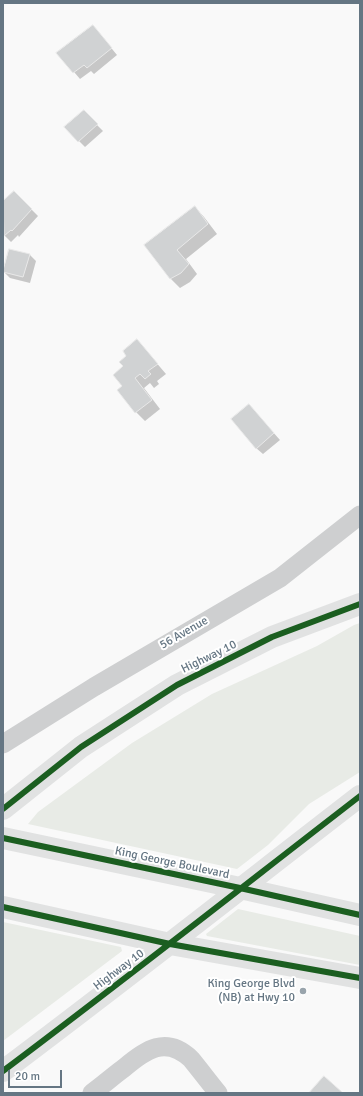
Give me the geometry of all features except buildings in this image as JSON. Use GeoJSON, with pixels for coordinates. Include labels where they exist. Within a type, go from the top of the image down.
{"type":"FeatureCollection","features":[{"type":"Feature","properties":{"kind":"main road","name":"Highway 10"},"geometry":{"type":"LineString","coordinates":[[3,809],[81,747],[177,685],[272,638],[360,604]]}},
{"type":"Feature","properties":{"kind":"main road","name":"Highway 10"},"geometry":{"type":"LineString","coordinates":[[3,1071],[170,944],[360,796]]}},
{"type":"Feature","properties":{"kind":"main road","name":"King George Boulevard"},"geometry":{"type":"LineString","coordinates":[[3,838],[240,888],[360,916]]}},
{"type":"Feature","properties":{"kind":"main road"},"geometry":{"type":"LineString","coordinates":[[3,907],[170,944],[360,978]]}},
{"type":"Feature","properties":{"kind":"street","name":"56 Avenue"},"geometry":{"type":"LineString","coordinates":[[3,744],[94,687],[280,578],[360,515]]}},
{"type":"Feature","properties":{"kind":"street"},"geometry":{"type":"LineString","coordinates":[[92,1093],[142,1053],[156,1047],[167,1046],[178,1050],[190,1059],[218,1093]]}},
{"type":"Feature","properties":{"kind":"shaded area"},"geometry":{"type":"Polygon","coordinates":[[[360,623],[360,772],[309,804],[268,845],[237,869],[28,824],[38,812],[132,743],[212,694],[317,646],[360,623]]]}},
{"type":"Feature","properties":{"kind":"shaded area"},"geometry":{"type":"Polygon","coordinates":[[[238,909],[360,936],[360,965],[207,936],[206,934],[238,909]]]}},
{"type":"Feature","properties":{"kind":"shaded area"},"geometry":{"type":"Polygon","coordinates":[[[3,922],[121,947],[122,951],[3,1041],[3,922]]]}},
{"type":"Feature","properties":{"kind":"cycle path"},"geometry":{"type":"LineString","coordinates":[[3,809],[81,747],[177,685],[272,637],[360,604]]}},
{"type":"Feature","properties":{"kind":"cycle path"},"geometry":{"type":"LineString","coordinates":[[3,1071],[360,796]]}},
{"type":"Feature","properties":{"kind":"cycle path"},"geometry":{"type":"LineString","coordinates":[[3,838],[360,915]]}},
{"type":"Feature","properties":{"kind":"cycle path"},"geometry":{"type":"LineString","coordinates":[[3,907],[170,944],[360,978]]}},
{"type":"Feature","properties":{"kind":"place","name":"King George Blvd (NB) at Hwy 10"},"geometry":{"type":"Point","coordinates":[303,991]}}]}
